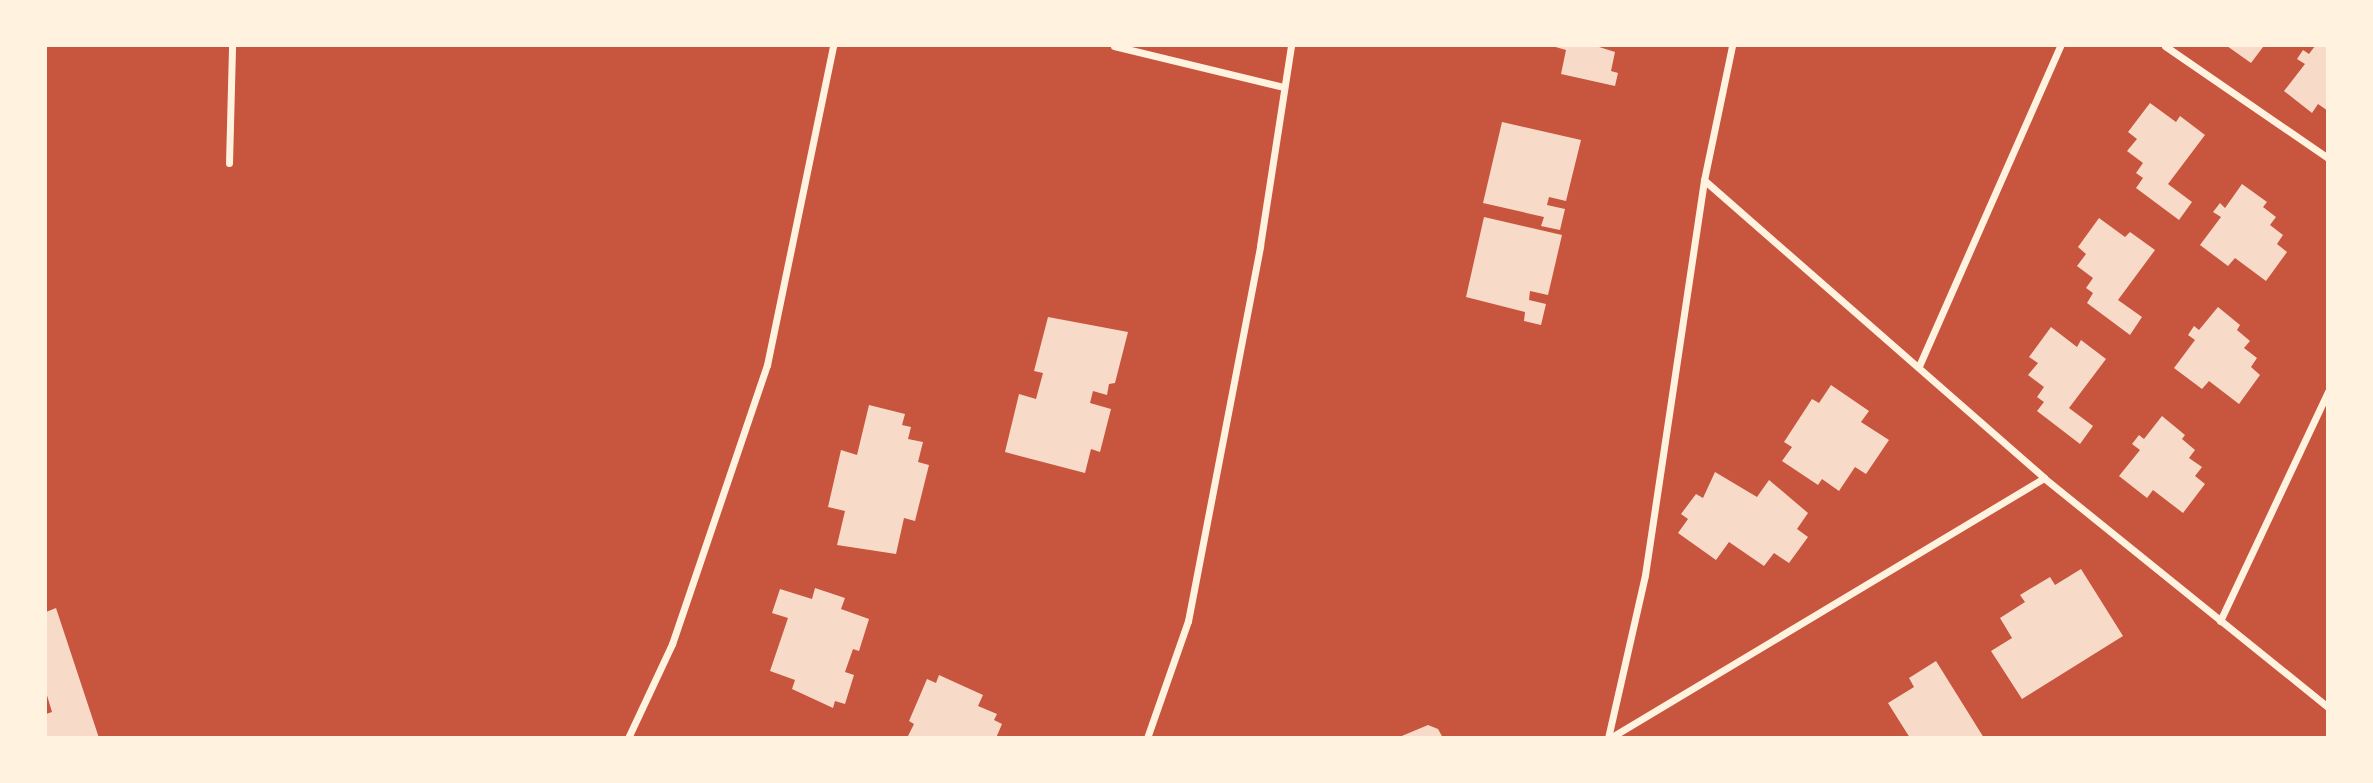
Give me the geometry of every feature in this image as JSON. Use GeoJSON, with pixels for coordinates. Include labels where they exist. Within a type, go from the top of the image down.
{"type":"FeatureCollection","features":[{"type":"Feature","properties":{"kind":"street"},"geometry":{"type":"LineString","coordinates":[[229,163],[232,46]]}},
{"type":"Feature","properties":{"kind":"street"},"geometry":{"type":"LineString","coordinates":[[628,737],[672,644],[767,365],[833,46]]}},
{"type":"Feature","properties":{"kind":"street"},"geometry":{"type":"LineString","coordinates":[[1114,46],[1284,87]]}},
{"type":"Feature","properties":{"kind":"street"},"geometry":{"type":"LineString","coordinates":[[1147,737],[1188,621],[1260,246],[1291,46]]}},
{"type":"Feature","properties":{"kind":"street"},"geometry":{"type":"LineString","coordinates":[[1609,737],[1645,575],[1703,180],[1732,46]]}},
{"type":"Feature","properties":{"kind":"street"},"geometry":{"type":"LineString","coordinates":[[1919,366],[2060,46]]}},
{"type":"Feature","properties":{"kind":"street"},"geometry":{"type":"LineString","coordinates":[[2165,46],[2328,158]]}},
{"type":"Feature","properties":{"kind":"street"},"geometry":{"type":"LineString","coordinates":[[1703,180],[2044,478],[2328,707]]}},
{"type":"Feature","properties":{"kind":"street"},"geometry":{"type":"LineString","coordinates":[[2220,621],[2328,391]]}},
{"type":"Feature","properties":{"kind":"street"},"geometry":{"type":"LineString","coordinates":[[1609,737],[2044,478]]}},
{"type":"Feature","properties":{"kind":"building"},"geometry":{"type":"Polygon","coordinates":[[[1552,46],[1596,46],[1615,52],[1611,71],[1618,73],[1615,86],[1561,74],[1566,50],[1552,46]]]}},
{"type":"Feature","properties":{"kind":"building"},"geometry":{"type":"Polygon","coordinates":[[[2227,46],[2262,46],[2263,47],[2251,63],[2227,46]]]}},
{"type":"Feature","properties":{"kind":"building"},"geometry":{"type":"Polygon","coordinates":[[[2315,46],[2328,46],[2328,111],[2318,104],[2312,113],[2284,91],[2305,64],[2297,59],[2303,50],[2309,54],[2315,46]]]}},
{"type":"Feature","properties":{"kind":"building"},"geometry":{"type":"Polygon","coordinates":[[[2150,103],[2176,122],[2180,116],[2205,135],[2168,184],[2192,202],[2179,220],[2136,188],[2143,178],[2136,173],[2143,163],[2127,151],[2137,139],[2128,132],[2150,103]]]}},
{"type":"Feature","properties":{"kind":"building"},"geometry":{"type":"Polygon","coordinates":[[[1502,122],[1581,140],[1566,201],[1549,197],[1547,205],[1565,209],[1560,230],[1541,226],[1544,217],[1483,203],[1502,122]]]}},
{"type":"Feature","properties":{"kind":"building"},"geometry":{"type":"Polygon","coordinates":[[[2242,184],[2267,202],[2263,207],[2276,217],[2270,225],[2283,235],[2277,244],[2287,252],[2266,281],[2235,258],[2228,266],[2200,245],[2221,217],[2213,212],[2220,203],[2225,208],[2242,184]]]}},
{"type":"Feature","properties":{"kind":"building"},"geometry":{"type":"Polygon","coordinates":[[[1484,217],[1562,235],[1548,295],[1530,291],[1529,300],[1546,304],[1541,325],[1524,321],[1525,312],[1466,297],[1484,217]]]}},
{"type":"Feature","properties":{"kind":"building"},"geometry":{"type":"Polygon","coordinates":[[[2099,218],[2125,237],[2130,232],[2155,250],[2118,300],[2142,317],[2130,335],[2087,303],[2093,293],[2086,288],[2093,278],[2077,266],[2086,254],[2078,247],[2099,218]]]}},
{"type":"Feature","properties":{"kind":"building"},"geometry":{"type":"Polygon","coordinates":[[[2218,307],[2240,325],[2237,330],[2250,341],[2244,348],[2257,358],[2251,367],[2260,375],[2239,404],[2209,381],[2202,389],[2174,368],[2195,340],[2188,335],[2194,326],[2199,330],[2218,307]]]}},
{"type":"Feature","properties":{"kind":"building"},"geometry":{"type":"Polygon","coordinates":[[[1048,317],[1128,332],[1115,383],[1109,384],[1107,395],[1093,391],[1090,403],[1111,409],[1100,452],[1091,449],[1085,473],[1005,452],[1019,394],[1036,399],[1043,373],[1034,371],[1048,317]]]}},
{"type":"Feature","properties":{"kind":"building"},"geometry":{"type":"Polygon","coordinates":[[[2051,327],[2077,347],[2081,340],[2106,359],[2069,408],[2093,426],[2080,444],[2037,411],[2044,402],[2037,397],[2044,387],[2028,375],[2038,363],[2029,357],[2051,327]]]}},
{"type":"Feature","properties":{"kind":"building"},"geometry":{"type":"Polygon","coordinates":[[[1831,385],[1869,411],[1861,422],[1889,440],[1866,474],[1855,467],[1839,491],[1822,479],[1818,485],[1782,461],[1792,447],[1784,442],[1812,399],[1819,403],[1831,385]]]}},
{"type":"Feature","properties":{"kind":"building"},"geometry":{"type":"Polygon","coordinates":[[[869,405],[905,414],[902,425],[911,427],[908,439],[923,442],[918,462],[929,465],[915,521],[904,518],[896,554],[837,545],[845,511],[828,507],[841,450],[857,455],[869,405]]]}},
{"type":"Feature","properties":{"kind":"building"},"geometry":{"type":"Polygon","coordinates":[[[2162,416],[2185,435],[2182,439],[2195,450],[2189,458],[2202,467],[2195,476],[2205,484],[2183,513],[2153,490],[2147,498],[2119,476],[2140,450],[2132,444],[2139,435],[2144,439],[2162,416]]]}},
{"type":"Feature","properties":{"kind":"building"},"geometry":{"type":"Polygon","coordinates":[[[1715,472],[1757,497],[1769,480],[1808,513],[1797,529],[1808,537],[1789,563],[1774,553],[1764,566],[1729,542],[1716,560],[1678,533],[1688,519],[1681,514],[1696,494],[1703,498],[1715,472]]]}},
{"type":"Feature","properties":{"kind":"building"},"geometry":{"type":"Polygon","coordinates":[[[2081,569],[2123,636],[2022,699],[1991,651],[2012,638],[2000,618],[2025,602],[2020,595],[2050,577],[2055,585],[2081,569]]]}},
{"type":"Feature","properties":{"kind":"building"},"geometry":{"type":"Polygon","coordinates":[[[815,588],[845,598],[841,609],[869,619],[859,651],[853,649],[845,672],[854,675],[845,704],[835,701],[833,708],[792,689],[795,680],[770,671],[788,618],[772,613],[780,589],[812,599],[815,588]]]}},
{"type":"Feature","properties":{"kind":"building"},"geometry":{"type":"Polygon","coordinates":[[[56,608],[99,738],[46,738],[46,714],[52,712],[46,692],[46,612],[56,608]]]}},
{"type":"Feature","properties":{"kind":"building"},"geometry":{"type":"Polygon","coordinates":[[[1936,661],[1984,738],[1910,738],[1888,703],[1914,687],[1909,678],[1936,661]]]}},
{"type":"Feature","properties":{"kind":"building"},"geometry":{"type":"Polygon","coordinates":[[[939,675],[983,695],[978,706],[997,714],[994,720],[1002,724],[996,738],[907,738],[914,724],[909,721],[927,679],[936,683],[939,675]]]}},
{"type":"Feature","properties":{"kind":"building"},"geometry":{"type":"Polygon","coordinates":[[[1428,725],[1438,729],[1443,738],[1397,738],[1428,725]]]}}]}
